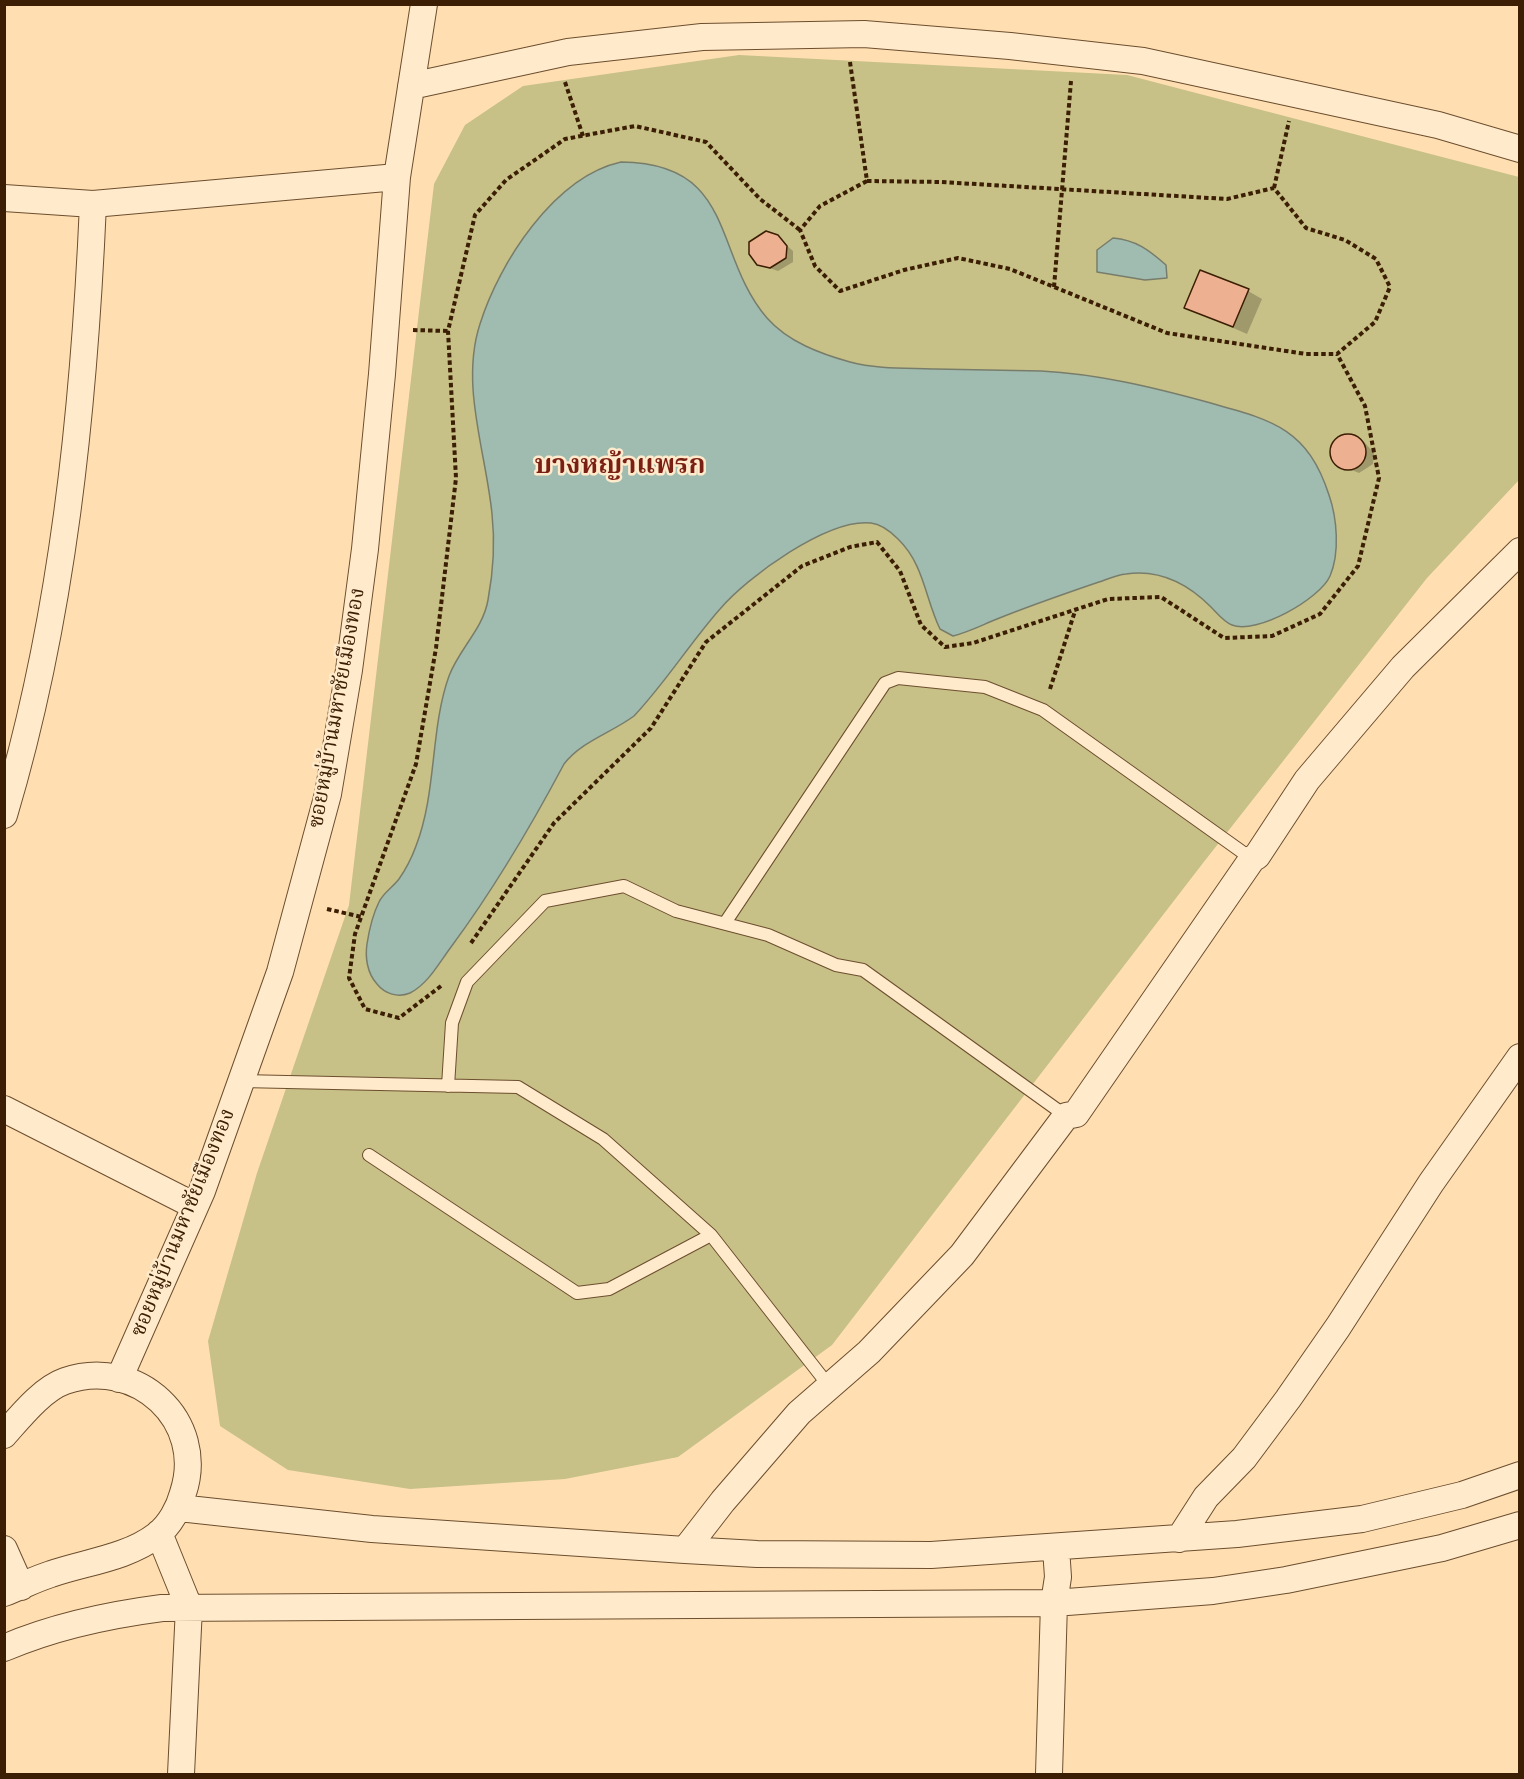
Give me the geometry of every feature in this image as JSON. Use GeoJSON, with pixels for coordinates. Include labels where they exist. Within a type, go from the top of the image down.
{"type":"FeatureCollection","features":[{"type":"Feature","properties":{"kind":"street","name":"ซอยหมู่บ้านมหาชัยเมืองทอง"},"geometry":{"type":"LineString","coordinates":[[119,1379],[195,1206],[280,972],[328,794],[349,670],[365,549],[382,374],[397,177],[424,4]]}},
{"type":"Feature","properties":{"kind":"street"},"geometry":{"type":"LineString","coordinates":[[411,86],[555,55],[702,36],[846,34],[1143,61],[1438,125],[1520,149]]}},
{"type":"Feature","properties":{"kind":"street"},"geometry":{"type":"LineString","coordinates":[[4,198],[93,204],[397,177]]}},
{"type":"Feature","properties":{"kind":"street"},"geometry":{"type":"LineString","coordinates":[[4,815],[20,762],[58,573],[84,373],[93,204]]}},
{"type":"Feature","properties":{"kind":"street"},"geometry":{"type":"LineString","coordinates":[[686,1550],[754,1463],[799,1413],[869,1352],[962,1255],[1066,1116],[1076,1114],[1252,859],[1257,856],[1307,780],[1403,667],[1520,551]]}},
{"type":"Feature","properties":{"kind":"street"},"geometry":{"type":"LineString","coordinates":[[1179,1539],[1206,1497],[1244,1458],[1288,1399],[1338,1327],[1431,1183],[1520,1057]]}},
{"type":"Feature","properties":{"kind":"street"},"geometry":{"type":"LineString","coordinates":[[4,1109],[195,1206]]}},
{"type":"Feature","properties":{"kind":"street"},"geometry":{"type":"LineString","coordinates":[[4,1435],[27,1408],[63,1382],[94,1375],[136,1382],[162,1400],[182,1428],[189,1459],[189,1477],[179,1508],[159,1533],[141,1546],[50,1574],[13,1590],[4,1549]]}},
{"type":"Feature","properties":{"kind":"street"},"geometry":{"type":"LineString","coordinates":[[179,1508],[372,1529],[686,1550],[757,1554],[932,1555],[1179,1539],[1362,1519],[1462,1495],[1520,1475]]}},
{"type":"Feature","properties":{"kind":"street"},"geometry":{"type":"LineString","coordinates":[[4,1648],[65,1626],[110,1615],[189,1607],[1054,1603],[1213,1591],[1286,1580],[1442,1548],[1520,1525]]}},
{"type":"Feature","properties":{"kind":"street"},"geometry":{"type":"LineString","coordinates":[[159,1533],[189,1607],[182,1774]]}},
{"type":"Feature","properties":{"kind":"street"},"geometry":{"type":"LineString","coordinates":[[1049,1774],[1054,1603],[1058,1577],[1056,1548]]}},
{"type":"Feature","properties":{"kind":"lane"},"geometry":{"type":"LineString","coordinates":[[725,923],[885,683],[898,678],[915,682],[985,687],[1043,710],[1252,859]]}},
{"type":"Feature","properties":{"kind":"lane"},"geometry":{"type":"LineString","coordinates":[[448,1086],[452,1023],[467,982],[545,902],[624,886],[676,911],[768,935],[836,965],[863,970],[1066,1116]]}},
{"type":"Feature","properties":{"kind":"lane"},"geometry":{"type":"LineString","coordinates":[[241,1081],[518,1087],[603,1139],[711,1235],[830,1386]]}},
{"type":"Feature","properties":{"kind":"lane"},"geometry":{"type":"LineString","coordinates":[[369,1155],[577,1293],[609,1289],[711,1235]]}},
{"type":"Feature","properties":{"kind":"path"},"geometry":{"type":"LineString","coordinates":[[846,34],[867,181]]}},
{"type":"Feature","properties":{"kind":"path"},"geometry":{"type":"LineString","coordinates":[[1054,287],[1074,53]]}},
{"type":"Feature","properties":{"kind":"path"},"geometry":{"type":"LineString","coordinates":[[555,55],[583,136]]}},
{"type":"Feature","properties":{"kind":"path"},"geometry":{"type":"LineString","coordinates":[[1274,188],[1295,93]]}},
{"type":"Feature","properties":{"kind":"path"},"geometry":{"type":"LineString","coordinates":[[446,978],[440,987],[399,1018],[365,1009],[349,978],[355,934],[416,764],[436,648],[456,478],[448,331],[475,215],[506,180],[565,139],[635,126],[706,142],[760,199],[800,230],[815,266],[840,291],[904,270],[958,258],[1010,269],[1167,333],[1306,354],[1337,354],[1376,322],[1390,287],[1376,259],[1345,240],[1306,228],[1274,188]]}},
{"type":"Feature","properties":{"kind":"path"},"geometry":{"type":"LineString","coordinates":[[800,230],[820,206],[867,181],[940,182],[1227,199],[1274,188]]}},
{"type":"Feature","properties":{"kind":"path"},"geometry":{"type":"LineString","coordinates":[[466,950],[554,823],[651,728],[706,642],[802,566],[850,547],[877,542],[900,571],[921,625],[945,647],[973,643],[1108,599],[1161,597],[1224,638],[1272,636],[1320,614],[1358,566],[1379,478],[1365,406],[1337,354]]}},
{"type":"Feature","properties":{"kind":"path"},"geometry":{"type":"LineString","coordinates":[[1043,710],[1076,610]]}},
{"type":"Feature","properties":{"kind":"path"},"geometry":{"type":"LineString","coordinates":[[298,903],[362,917]]}},
{"type":"Feature","properties":{"kind":"shaded area"},"geometry":{"type":"Polygon","coordinates":[[[739,55],[1127,75],[1519,177],[1519,480],[1427,578],[1203,863],[832,1345],[678,1457],[565,1479],[410,1489],[288,1470],[220,1426],[208,1341],[257,1173],[349,905],[434,184],[465,125],[523,86],[739,55]]]}},
{"type":"Feature","properties":{"kind":"shaded area"},"geometry":{"type":"Polygon","coordinates":[[[621,162],[658,166],[685,178],[704,195],[717,216],[750,293],[767,318],[785,334],[817,351],[850,362],[880,367],[1041,371],[1104,378],[1230,408],[1268,421],[1284,430],[1298,440],[1310,454],[1329,495],[1336,536],[1333,567],[1324,585],[1314,595],[1286,613],[1256,625],[1243,627],[1232,625],[1223,620],[1193,591],[1183,585],[1162,576],[1138,573],[1114,577],[953,636],[940,629],[919,570],[907,549],[898,539],[886,529],[871,523],[853,524],[833,530],[789,552],[749,581],[720,609],[634,716],[588,743],[571,756],[564,764],[497,880],[433,973],[410,993],[392,994],[380,987],[369,970],[366,949],[370,928],[381,899],[402,875],[416,846],[423,825],[431,782],[443,696],[453,666],[481,620],[488,600],[491,579],[493,524],[473,395],[475,347],[480,324],[501,275],[532,226],[573,185],[596,171],[621,162]]]}},
{"type":"Feature","properties":{"kind":"shaded area"},"geometry":{"type":"Polygon","coordinates":[[[1113,238],[1135,243],[1154,255],[1166,265],[1167,278],[1145,280],[1097,272],[1097,250],[1113,238]]]}},
{"type":"Feature","properties":{"kind":"building"},"geometry":{"type":"Polygon","coordinates":[[[766,231],[778,235],[787,246],[786,258],[770,268],[757,265],[749,254],[749,242],[766,231]]]}},
{"type":"Feature","properties":{"kind":"building"},"geometry":{"type":"Polygon","coordinates":[[[1200,270],[1249,289],[1233,327],[1184,308],[1200,270]]]}},
{"type":"Feature","properties":{"kind":"building"},"geometry":{"type":"Polygon","coordinates":[[[1348,434],[1361,439],[1366,452],[1361,465],[1348,470],[1335,465],[1330,452],[1335,439],[1348,434]]]}},
{"type":"Feature","properties":{"kind":"district","name":"บางหญ้าแพรก"},"geometry":{"type":"Point","coordinates":[620,467]}}]}
